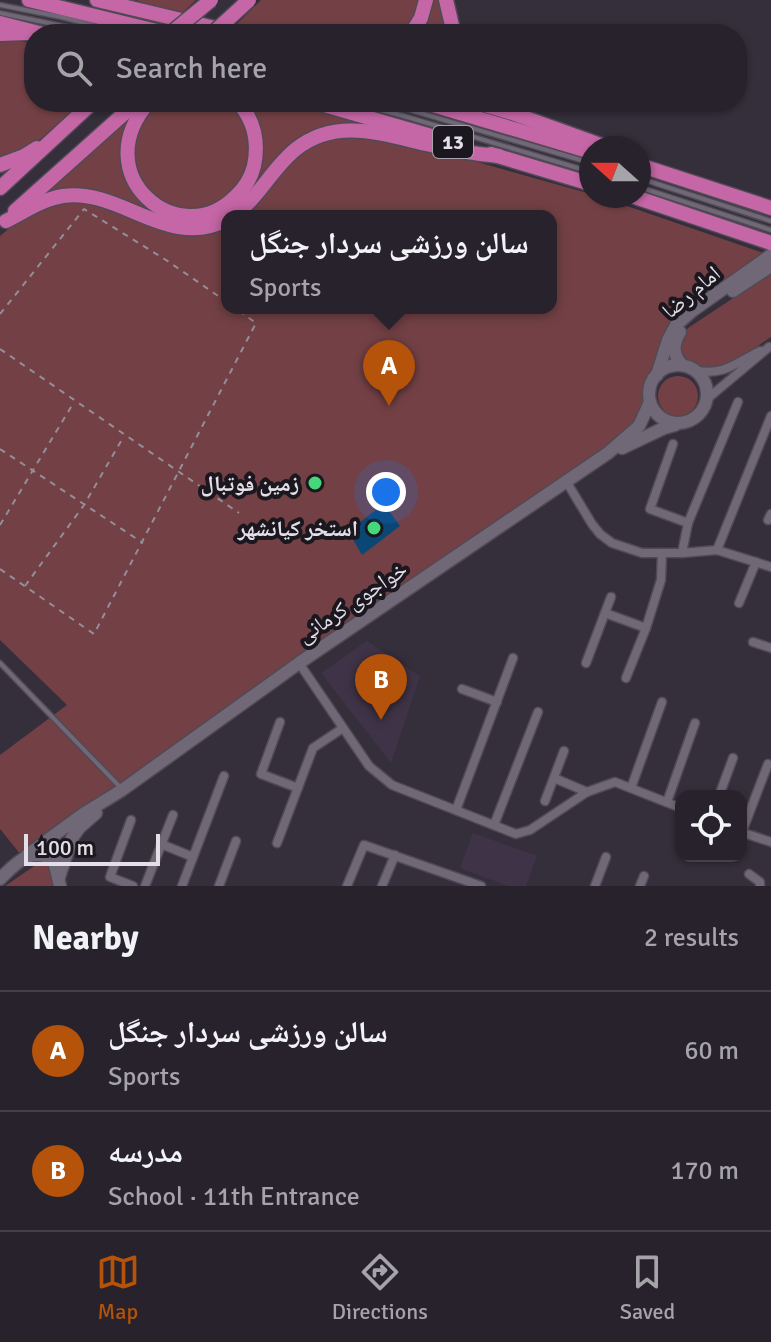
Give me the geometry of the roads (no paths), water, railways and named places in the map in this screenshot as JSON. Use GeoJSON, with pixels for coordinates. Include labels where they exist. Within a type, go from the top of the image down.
{"type":"FeatureCollection","features":[{"type":"Feature","properties":{"kind":"highway"},"geometry":{"type":"LineString","coordinates":[[29,0],[140,24]]}},
{"type":"Feature","properties":{"kind":"highway"},"geometry":{"type":"LineString","coordinates":[[97,0],[131,4],[204,24]]}},
{"type":"Feature","properties":{"kind":"highway"},"geometry":{"type":"LineString","coordinates":[[179,24],[200,0]]}},
{"type":"Feature","properties":{"kind":"highway"},"geometry":{"type":"LineString","coordinates":[[182,24],[211,0]]}},
{"type":"Feature","properties":{"kind":"highway"},"geometry":{"type":"LineString","coordinates":[[223,24],[249,0]]}},
{"type":"Feature","properties":{"kind":"highway"},"geometry":{"type":"LineString","coordinates":[[417,24],[426,0]]}},
{"type":"Feature","properties":{"kind":"highway"},"geometry":{"type":"LineString","coordinates":[[446,0],[452,24]]}},
{"type":"Feature","properties":{"kind":"highway"},"geometry":{"type":"LineString","coordinates":[[0,23],[24,29]]}},
{"type":"Feature","properties":{"kind":"highway"},"geometry":{"type":"LineString","coordinates":[[0,34],[24,33]]}},
{"type":"Feature","properties":{"kind":"highway"},"geometry":{"type":"LineString","coordinates":[[0,188],[82,112]]}},
{"type":"Feature","properties":{"kind":"highway"},"geometry":{"type":"LineString","coordinates":[[3,224],[88,146],[134,112]]}},
{"type":"Feature","properties":{"kind":"highway"},"geometry":{"type":"LineString","coordinates":[[140,112],[127,146],[128,168],[134,181],[147,198],[161,208],[196,216],[232,201],[253,172],[255,135],[245,112]]}},
{"type":"Feature","properties":{"kind":"highway","name":"13"},"geometry":{"type":"LineString","coordinates":[[348,112],[579,180]]}},
{"type":"Feature","properties":{"kind":"highway","name":"13"},"geometry":{"type":"LineString","coordinates":[[457,112],[579,148]]}},
{"type":"Feature","properties":{"kind":"highway"},"geometry":{"type":"LineString","coordinates":[[509,112],[579,137]]}},
{"type":"Feature","properties":{"kind":"highway"},"geometry":{"type":"LineString","coordinates":[[240,210],[297,149],[329,132],[353,129],[464,153],[499,156]]}},
{"type":"Feature","properties":{"kind":"highway"},"geometry":{"type":"LineString","coordinates":[[0,165],[24,156],[51,140]]}},
{"type":"Feature","properties":{"kind":"highway"},"geometry":{"type":"LineString","coordinates":[[651,168],[771,208]]}},
{"type":"Feature","properties":{"kind":"highway"},"geometry":{"type":"LineString","coordinates":[[3,224],[44,201],[73,195],[103,200],[155,221],[182,228],[202,228],[221,222]]}},
{"type":"Feature","properties":{"kind":"highway"},"geometry":{"type":"LineString","coordinates":[[651,202],[764,241]]}},
{"type":"Feature","properties":{"kind":"main road","name":"امام رضا"},"geometry":{"type":"LineString","coordinates":[[657,375],[676,325],[771,255]]}},
{"type":"Feature","properties":{"kind":"main road","name":"امام رضا"},"geometry":{"type":"LineString","coordinates":[[682,365],[674,350],[681,330],[771,266]]}},
{"type":"Feature","properties":{"kind":"main road"},"geometry":{"type":"LineString","coordinates":[[682,365],[697,371],[706,385],[707,399],[699,415],[608,453],[639,426],[657,375],[667,367],[682,365]]}},
{"type":"Feature","properties":{"kind":"main road"},"geometry":{"type":"LineString","coordinates":[[650,402],[664,420],[678,424]]}},
{"type":"Feature","properties":{"kind":"main road","name":"خواجوی کرمانی"},"geometry":{"type":"LineString","coordinates":[[122,790],[299,663],[608,453]]}},
{"type":"Feature","properties":{"kind":"main road"},"geometry":{"type":"LineString","coordinates":[[0,879],[83,814],[122,790]]}},
{"type":"Feature","properties":{"kind":"main road"},"geometry":{"type":"LineString","coordinates":[[59,882],[68,845],[75,833],[122,790]]}},
{"type":"Feature","properties":{"kind":"main road"},"geometry":{"type":"LineString","coordinates":[[27,855],[51,858],[59,882]]}},
{"type":"Feature","properties":{"kind":"street"},"geometry":{"type":"LineString","coordinates":[[697,371],[721,372],[770,346]]}},
{"type":"Feature","properties":{"kind":"street"},"geometry":{"type":"LineString","coordinates":[[707,399],[770,346]]}},
{"type":"Feature","properties":{"kind":"street"},"geometry":{"type":"LineString","coordinates":[[682,553],[688,523],[738,402]]}},
{"type":"Feature","properties":{"kind":"street"},"geometry":{"type":"LineString","coordinates":[[717,550],[771,416]]}},
{"type":"Feature","properties":{"kind":"street"},"geometry":{"type":"LineString","coordinates":[[673,444],[650,509],[688,523]]}},
{"type":"Feature","properties":{"kind":"street"},"geometry":{"type":"LineString","coordinates":[[566,481],[600,534],[612,543],[642,553],[717,550],[771,567]]}},
{"type":"Feature","properties":{"kind":"street"},"geometry":{"type":"LineString","coordinates":[[626,678],[661,580],[662,553]]}},
{"type":"Feature","properties":{"kind":"street"},"geometry":{"type":"LineString","coordinates":[[739,603],[756,562]]}},
{"type":"Feature","properties":{"kind":"street"},"geometry":{"type":"LineString","coordinates":[[586,663],[611,597]]}},
{"type":"Feature","properties":{"kind":"street"},"geometry":{"type":"LineString","coordinates":[[605,613],[646,628]]}},
{"type":"Feature","properties":{"kind":"street"},"geometry":{"type":"LineString","coordinates":[[753,642],[771,648]]}},
{"type":"Feature","properties":{"kind":"street"},"geometry":{"type":"LineString","coordinates":[[456,810],[513,658]]}},
{"type":"Feature","properties":{"kind":"street"},"geometry":{"type":"LineString","coordinates":[[299,663],[369,766],[392,785],[516,834],[530,830],[587,792],[615,782],[675,805]]}},
{"type":"Feature","properties":{"kind":"street"},"geometry":{"type":"LineString","coordinates":[[462,689],[497,702]]}},
{"type":"Feature","properties":{"kind":"street"},"geometry":{"type":"LineString","coordinates":[[631,788],[662,702]]}},
{"type":"Feature","properties":{"kind":"street"},"geometry":{"type":"LineString","coordinates":[[494,825],[538,712]]}},
{"type":"Feature","properties":{"kind":"street"},"geometry":{"type":"LineString","coordinates":[[280,722],[261,774],[298,788]]}},
{"type":"Feature","properties":{"kind":"street"},"geometry":{"type":"LineString","coordinates":[[667,802],[695,723]]}},
{"type":"Feature","properties":{"kind":"street"},"geometry":{"type":"LineString","coordinates":[[277,843],[313,748],[343,728]]}},
{"type":"Feature","properties":{"kind":"street"},"geometry":{"type":"LineString","coordinates":[[545,801],[564,751]]}},
{"type":"Feature","properties":{"kind":"street"},"geometry":{"type":"LineString","coordinates":[[721,790],[733,758]]}},
{"type":"Feature","properties":{"kind":"street"},"geometry":{"type":"LineString","coordinates":[[747,817],[768,764]]}},
{"type":"Feature","properties":{"kind":"street"},"geometry":{"type":"LineString","coordinates":[[182,886],[224,776]]}},
{"type":"Feature","properties":{"kind":"street"},"geometry":{"type":"LineString","coordinates":[[554,778],[587,792]]}},
{"type":"Feature","properties":{"kind":"street"},"geometry":{"type":"LineString","coordinates":[[145,886],[173,815]]}},
{"type":"Feature","properties":{"kind":"street"},"geometry":{"type":"LineString","coordinates":[[131,820],[110,877],[133,886]]}},
{"type":"Feature","properties":{"kind":"street"},"geometry":{"type":"LineString","coordinates":[[747,834],[771,842]]}},
{"type":"Feature","properties":{"kind":"street"},"geometry":{"type":"LineString","coordinates":[[219,886],[236,841]]}},
{"type":"Feature","properties":{"kind":"street"},"geometry":{"type":"LineString","coordinates":[[161,844],[193,857]]}},
{"type":"Feature","properties":{"kind":"street"},"geometry":{"type":"LineString","coordinates":[[347,886],[364,845],[477,885]]}},
{"type":"Feature","properties":{"kind":"street"},"geometry":{"type":"LineString","coordinates":[[382,886],[395,855]]}},
{"type":"Feature","properties":{"kind":"street"},"geometry":{"type":"LineString","coordinates":[[595,886],[606,857]]}},
{"type":"Feature","properties":{"kind":"street"},"geometry":{"type":"LineString","coordinates":[[749,874],[760,882],[760,886]]}},
{"type":"Feature","properties":{"kind":"street"},"geometry":{"type":"LineString","coordinates":[[640,886],[644,876]]}},
{"type":"Feature","properties":{"kind":"lane"},"geometry":{"type":"LineString","coordinates":[[0,5],[88,24]]}},
{"type":"Feature","properties":{"kind":"lane"},"geometry":{"type":"LineString","coordinates":[[0,13],[53,24]]}},
{"type":"Feature","properties":{"kind":"lane"},"geometry":{"type":"LineString","coordinates":[[389,112],[579,168]]}},
{"type":"Feature","properties":{"kind":"lane"},"geometry":{"type":"LineString","coordinates":[[417,112],[579,159]]}},
{"type":"Feature","properties":{"kind":"lane"},"geometry":{"type":"LineString","coordinates":[[651,182],[771,221]]}},
{"type":"Feature","properties":{"kind":"lane"},"geometry":{"type":"LineString","coordinates":[[651,191],[771,230]]}},
{"type":"Feature","properties":{"kind":"lane"},"geometry":{"type":"LineString","coordinates":[[0,663],[122,790]]}},
{"type":"Feature","properties":{"kind":"water","name":"استخر کیانشهر"},"geometry":{"type":"Polygon","coordinates":[[[384,504],[400,526],[362,555],[348,531],[384,504]]]}},
{"type":"Feature","properties":{"kind":"place","name":"سالن ورزشی سردار جنگل"},"geometry":{"type":"Point","coordinates":[389,406]}},
{"type":"Feature","properties":{"kind":"place","name":"زمین فوتبال"},"geometry":{"type":"Point","coordinates":[315,483]}},
{"type":"Feature","properties":{"kind":"place","name":"استخر کیانشهر"},"geometry":{"type":"Point","coordinates":[374,528]}},
{"type":"Feature","properties":{"kind":"place","name":"مدرسه"},"geometry":{"type":"Point","coordinates":[381,720]}}]}
